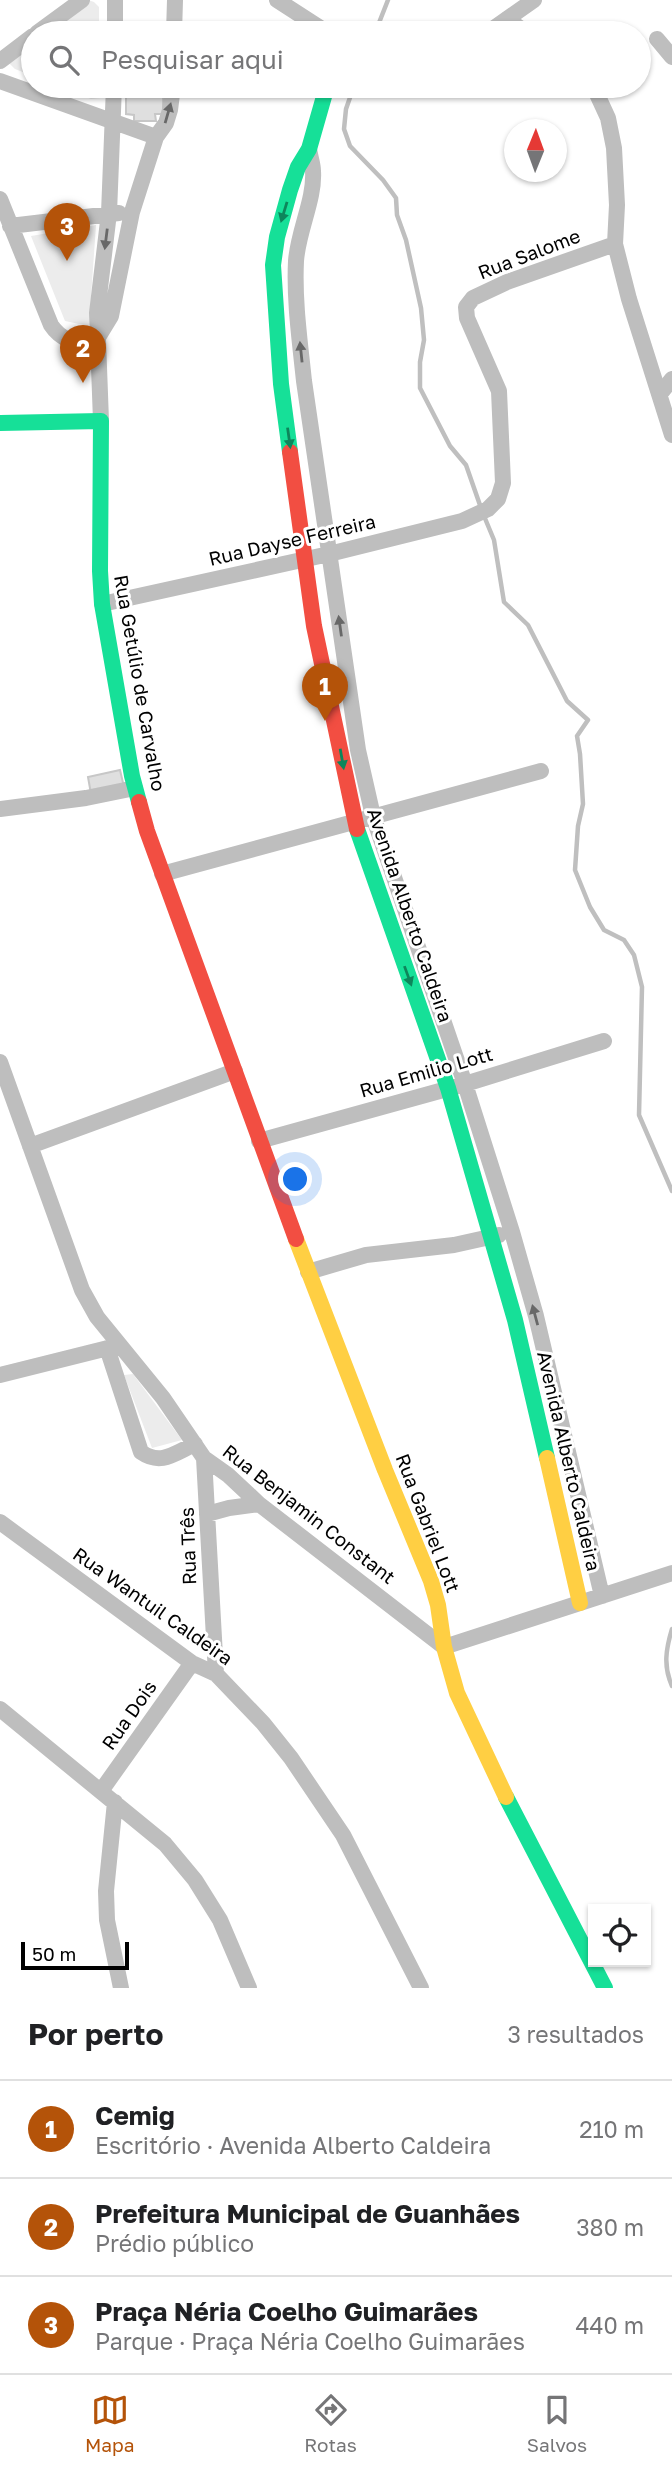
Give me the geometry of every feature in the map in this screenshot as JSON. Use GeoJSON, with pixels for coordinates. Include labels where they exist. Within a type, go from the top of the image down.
{"type":"FeatureCollection","features":[{"type":"Feature","properties":{"kind":"street"},"geometry":{"type":"LineString","coordinates":[[54,21],[82,0]]}},
{"type":"Feature","properties":{"kind":"street"},"geometry":{"type":"LineString","coordinates":[[114,0],[115,21]]}},
{"type":"Feature","properties":{"kind":"street"},"geometry":{"type":"LineString","coordinates":[[174,21],[175,0]]}},
{"type":"Feature","properties":{"kind":"street"},"geometry":{"type":"LineString","coordinates":[[277,0],[309,21]]}},
{"type":"Feature","properties":{"kind":"street"},"geometry":{"type":"LineString","coordinates":[[504,21],[534,0]]}},
{"type":"Feature","properties":{"kind":"street"},"geometry":{"type":"LineString","coordinates":[[657,39],[672,57]]}},
{"type":"Feature","properties":{"kind":"street"},"geometry":{"type":"LineString","coordinates":[[0,61],[21,45]]}},
{"type":"Feature","properties":{"kind":"street"},"geometry":{"type":"LineString","coordinates":[[0,81],[21,89]]}},
{"type":"Feature","properties":{"kind":"street"},"geometry":{"type":"LineString","coordinates":[[47,98],[156,137]]}},
{"type":"Feature","properties":{"kind":"street"},"geometry":{"type":"LineString","coordinates":[[0,423],[101,421],[97,313],[109,213],[114,98]]}},
{"type":"Feature","properties":{"kind":"street"},"geometry":{"type":"LineString","coordinates":[[97,343],[111,316],[132,212],[156,137],[166,123],[172,98]]}},
{"type":"Feature","properties":{"kind":"street","name":"Avenida Alberto Caldeira"},"geometry":{"type":"LineString","coordinates":[[324,98],[309,149],[298,167],[290,190],[277,237],[273,265],[281,384],[314,626],[334,713],[354,822],[448,1088],[515,1320],[580,1603]]}},
{"type":"Feature","properties":{"kind":"street"},"geometry":{"type":"LineString","coordinates":[[599,98],[608,118],[614,148],[617,205],[615,244],[629,299],[672,435]]}},
{"type":"Feature","properties":{"kind":"street","name":"Avenida Alberto Caldeira"},"geometry":{"type":"LineString","coordinates":[[309,149],[314,171],[296,263],[298,325],[358,750],[373,816],[465,1084],[512,1232],[536,1316],[601,1596]]}},
{"type":"Feature","properties":{"kind":"street"},"geometry":{"type":"LineString","coordinates":[[0,199],[57,335],[68,341],[97,343]]}},
{"type":"Feature","properties":{"kind":"street"},"geometry":{"type":"LineString","coordinates":[[10,226],[132,212]]}},
{"type":"Feature","properties":{"kind":"street","name":"Rua Salome"},"geometry":{"type":"LineString","coordinates":[[482,512],[498,499],[503,483],[499,391],[467,318],[466,307],[473,298],[507,282],[615,244]]}},
{"type":"Feature","properties":{"kind":"street"},"geometry":{"type":"LineString","coordinates":[[660,394],[672,379]]}},
{"type":"Feature","properties":{"kind":"street"},"geometry":{"type":"LineString","coordinates":[[281,384],[304,381]]}},
{"type":"Feature","properties":{"kind":"street","name":"Rua Getúlio de Carvalho"},"geometry":{"type":"LineString","coordinates":[[101,421],[102,604],[135,788],[162,873],[259,1141]]}},
{"type":"Feature","properties":{"kind":"street","name":"Rua Dayse Ferreira"},"geometry":{"type":"LineString","coordinates":[[102,604],[305,560],[482,512]]}},
{"type":"Feature","properties":{"kind":"street"},"geometry":{"type":"LineString","coordinates":[[162,873],[541,771]]}},
{"type":"Feature","properties":{"kind":"street"},"geometry":{"type":"LineString","coordinates":[[0,808],[86,798],[135,788]]}},
{"type":"Feature","properties":{"kind":"street","name":"Rua Emilio Lott"},"geometry":{"type":"LineString","coordinates":[[259,1141],[465,1084],[604,1041]]}},
{"type":"Feature","properties":{"kind":"street","name":"Rua Benjamin Constant"},"geometry":{"type":"LineString","coordinates":[[0,1062],[82,1290],[112,1347],[163,1398],[200,1451],[259,1504],[444,1647]]}},
{"type":"Feature","properties":{"kind":"street"},"geometry":{"type":"LineString","coordinates":[[30,1146],[235,1071]]}},
{"type":"Feature","properties":{"kind":"street","name":"Rua Gabriel Lott"},"geometry":{"type":"LineString","coordinates":[[259,1141],[385,1470],[431,1581],[438,1605],[444,1647],[457,1693],[527,1840],[605,1988]]}},
{"type":"Feature","properties":{"kind":"street"},"geometry":{"type":"LineString","coordinates":[[308,1272],[366,1255],[454,1245],[512,1232]]}},
{"type":"Feature","properties":{"kind":"street"},"geometry":{"type":"LineString","coordinates":[[0,1375],[112,1347],[141,1452],[150,1458],[163,1459],[200,1451]]}},
{"type":"Feature","properties":{"kind":"street","name":"Rua Três"},"geometry":{"type":"LineString","coordinates":[[200,1451],[207,1514],[216,1674]]}},
{"type":"Feature","properties":{"kind":"street"},"geometry":{"type":"LineString","coordinates":[[207,1514],[259,1504]]}},
{"type":"Feature","properties":{"kind":"street","name":"Rua Wantuil Caldeira"},"geometry":{"type":"LineString","coordinates":[[0,1522],[192,1663],[216,1674],[277,1741],[343,1835],[421,1988]]}},
{"type":"Feature","properties":{"kind":"street"},"geometry":{"type":"LineString","coordinates":[[444,1647],[672,1573]]}},
{"type":"Feature","properties":{"kind":"street","name":"Rua Dois"},"geometry":{"type":"LineString","coordinates":[[101,1791],[192,1663]]}},
{"type":"Feature","properties":{"kind":"street"},"geometry":{"type":"LineString","coordinates":[[0,1709],[165,1844],[195,1880],[220,1920],[249,1988]]}},
{"type":"Feature","properties":{"kind":"street"},"geometry":{"type":"LineString","coordinates":[[115,1802],[106,1891],[107,1920],[121,1988]]}},
{"type":"Feature","properties":{"kind":"shaded area"},"geometry":{"type":"Polygon","coordinates":[[[88,0],[99,7],[99,21],[59,21],[88,0]]]}},
{"type":"Feature","properties":{"kind":"shaded area"},"geometry":{"type":"Polygon","coordinates":[[[21,51],[21,71],[8,62],[21,51]]]}},
{"type":"Feature","properties":{"kind":"shaded area"},"geometry":{"type":"Polygon","coordinates":[[[96,225],[89,326],[65,321],[31,236],[96,225]]]}},
{"type":"Feature","properties":{"kind":"shaded area"},"geometry":{"type":"Polygon","coordinates":[[[133,1374],[182,1440],[152,1448],[124,1375],[133,1374]]]}},
{"type":"Feature","properties":{"kind":"building"},"geometry":{"type":"Polygon","coordinates":[[[126,98],[163,98],[163,114],[155,114],[156,121],[134,121],[134,115],[126,114],[126,98]]]}},
{"type":"Feature","properties":{"kind":"building"},"geometry":{"type":"Polygon","coordinates":[[[120,770],[124,787],[91,794],[88,777],[120,770]]]}},
{"type":"Feature","properties":{"kind":"waterway"},"geometry":{"type":"LineString","coordinates":[[380,21],[388,0]]}},
{"type":"Feature","properties":{"kind":"waterway"},"geometry":{"type":"LineString","coordinates":[[350,98],[344,129],[350,146],[383,180],[396,198],[397,215],[406,240],[421,308],[424,340],[420,362],[420,388],[450,446],[466,465],[481,508]]}},
{"type":"Feature","properties":{"kind":"waterway"},"geometry":{"type":"LineString","coordinates":[[484,516],[494,540],[504,602],[528,625],[567,701],[588,720],[577,736],[583,804],[578,826],[575,870],[590,907],[604,930],[624,940],[634,955],[642,987],[639,1115],[672,1191]]}},
{"type":"Feature","properties":{"kind":"waterway"},"geometry":{"type":"LineString","coordinates":[[672,1629],[666,1658],[672,1686]]}},
{"type":"Feature","properties":{"kind":"traffic: fast"},"geometry":{"type":"LineString","coordinates":[[290,452],[281,384],[273,265],[277,237],[290,190],[298,167],[309,149],[324,98]]}},
{"type":"Feature","properties":{"kind":"traffic: fast"},"geometry":{"type":"LineString","coordinates":[[0,423],[101,421],[102,604],[132,776],[139,802]]}},
{"type":"Feature","properties":{"kind":"traffic: fast"},"geometry":{"type":"LineString","coordinates":[[357,829],[448,1088],[515,1320],[547,1458]]}},
{"type":"Feature","properties":{"kind":"traffic: fast"},"geometry":{"type":"LineString","coordinates":[[506,1797],[605,1988]]}},
{"type":"Feature","properties":{"kind":"traffic: slow"},"geometry":{"type":"LineString","coordinates":[[296,1239],[431,1581],[438,1605],[444,1647],[457,1693],[506,1797]]}},
{"type":"Feature","properties":{"kind":"traffic: slow"},"geometry":{"type":"LineString","coordinates":[[547,1458],[580,1603]]}},
{"type":"Feature","properties":{"kind":"traffic: jam"},"geometry":{"type":"LineString","coordinates":[[290,452],[314,626],[357,829]]}},
{"type":"Feature","properties":{"kind":"traffic: jam"},"geometry":{"type":"LineString","coordinates":[[139,802],[147,831],[296,1239]]}},
{"type":"Feature","properties":{"kind":"place","name":"Praça Néria Coelho Guimarães"},"geometry":{"type":"Point","coordinates":[67,261]}},
{"type":"Feature","properties":{"kind":"place","name":"Prefeitura Municipal de Guanhães"},"geometry":{"type":"Point","coordinates":[83,383]}},
{"type":"Feature","properties":{"kind":"place","name":"Cemig"},"geometry":{"type":"Point","coordinates":[325,721]}}]}
